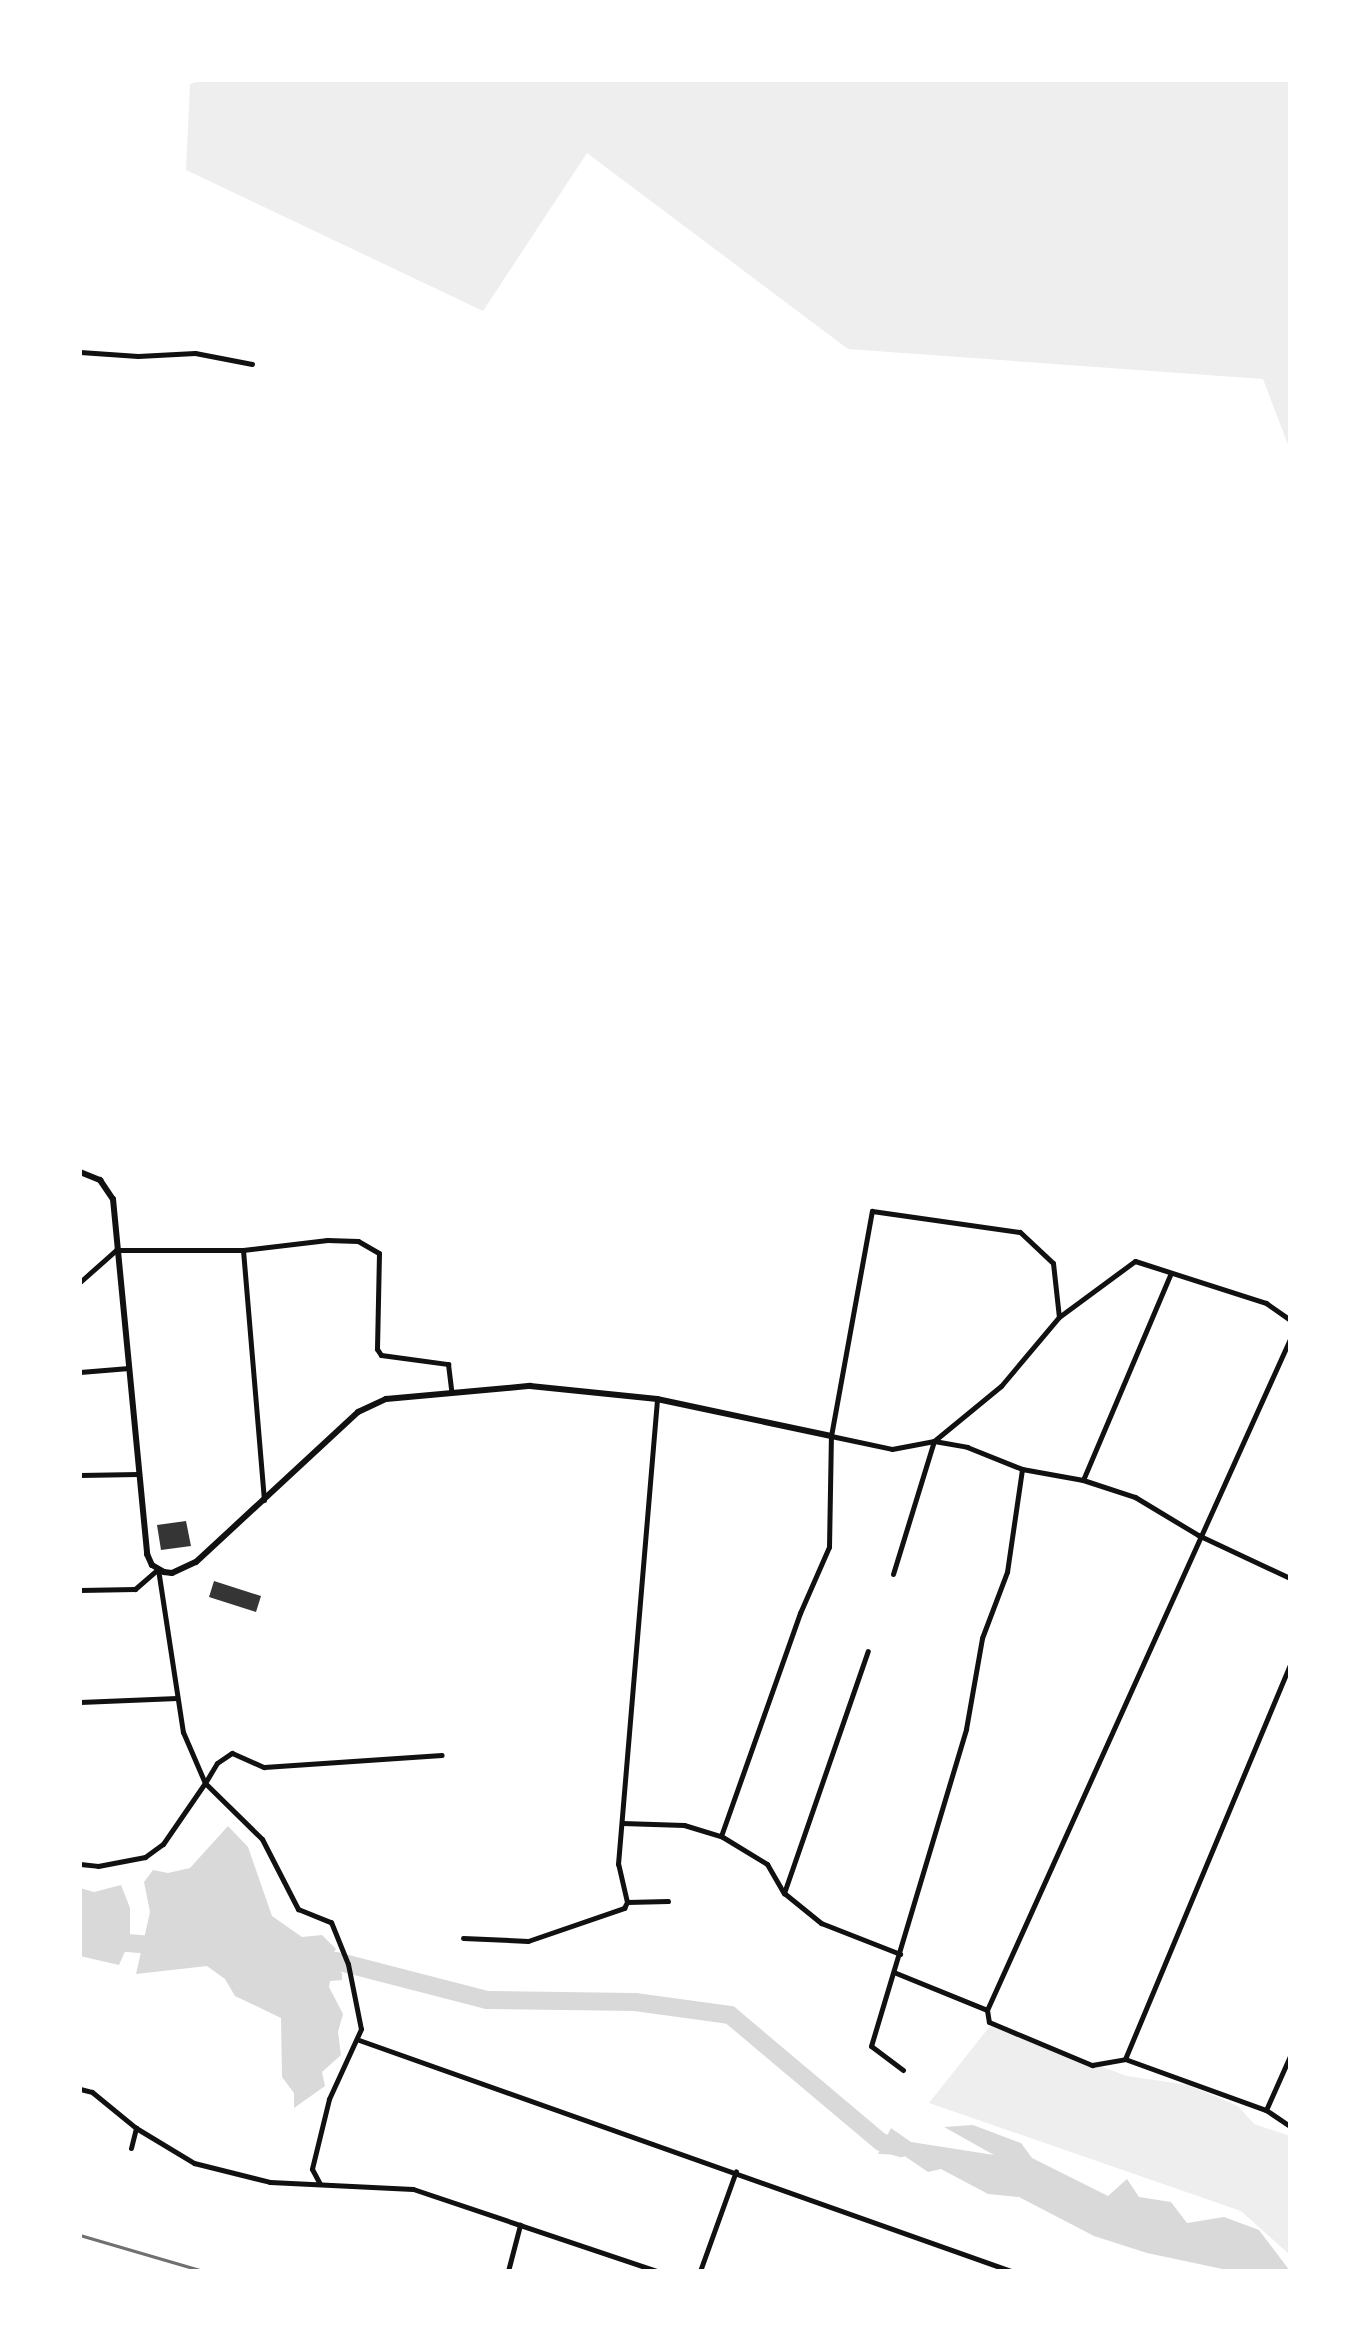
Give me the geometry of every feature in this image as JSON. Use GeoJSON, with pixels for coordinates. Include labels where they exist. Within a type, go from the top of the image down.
{"type":"FeatureCollection","features":[{"type":"Feature","properties":{"kind":"street"},"geometry":{"type":"LineString","coordinates":[[80,352],[138,356],[195,352],[252,364]]}},
{"type":"Feature","properties":{"kind":"street"},"geometry":{"type":"LineString","coordinates":[[80,1172],[100,1180],[114,1199],[148,1554],[158,1569],[187,1750],[205,1783],[262,1839],[298,1909],[332,1922],[348,1964],[360,2014],[360,2040],[341,2066],[312,2169],[320,2184]]}},
{"type":"Feature","properties":{"kind":"street"},"geometry":{"type":"LineString","coordinates":[[721,1836],[800,1613],[829,1547],[830,1436],[872,1210],[1020,1232],[1053,1262],[1059,1316]]}},
{"type":"Feature","properties":{"kind":"street"},"geometry":{"type":"LineString","coordinates":[[80,1282],[116,1250],[243,1250],[328,1240],[374,1248],[379,1253],[377,1350],[381,1354],[448,1364],[451,1390]]}},
{"type":"Feature","properties":{"kind":"street"},"geometry":{"type":"LineString","coordinates":[[243,1250],[264,1500]]}},
{"type":"Feature","properties":{"kind":"street"},"geometry":{"type":"LineString","coordinates":[[892,1574],[934,1441],[1001,1386],[1059,1316],[1135,1261],[1170,1276],[1266,1303],[1290,1320]]}},
{"type":"Feature","properties":{"kind":"street"},"geometry":{"type":"LineString","coordinates":[[1083,1480],[1170,1276]]}},
{"type":"Feature","properties":{"kind":"street"},"geometry":{"type":"LineString","coordinates":[[1290,1338],[1198,1534],[987,2010],[989,2022],[1092,2065],[1125,2060],[1266,2110],[1290,2126]]}},
{"type":"Feature","properties":{"kind":"street"},"geometry":{"type":"LineString","coordinates":[[80,1372],[129,1368]]}},
{"type":"Feature","properties":{"kind":"street"},"geometry":{"type":"LineString","coordinates":[[158,1569],[172,1573],[196,1562],[358,1412],[386,1398],[530,1386],[657,1399],[892,1449],[934,1441],[968,1447],[1022,1469],[1083,1480],[1135,1497],[1198,1534],[1290,1578]]}},
{"type":"Feature","properties":{"kind":"street"},"geometry":{"type":"LineString","coordinates":[[463,1938],[528,1940],[624,1908],[627,1902],[618,1864],[657,1399]]}},
{"type":"Feature","properties":{"kind":"street"},"geometry":{"type":"LineString","coordinates":[[902,2070],[871,2046],[896,1973],[966,1728],[982,1638],[1007,1572],[1022,1469]]}},
{"type":"Feature","properties":{"kind":"street"},"geometry":{"type":"LineString","coordinates":[[80,1475],[138,1474]]}},
{"type":"Feature","properties":{"kind":"street"},"geometry":{"type":"LineString","coordinates":[[80,1590],[135,1589],[158,1569]]}},
{"type":"Feature","properties":{"kind":"street"},"geometry":{"type":"LineString","coordinates":[[784,1894],[868,1651]]}},
{"type":"Feature","properties":{"kind":"street"},"geometry":{"type":"LineString","coordinates":[[1125,2060],[1290,1664]]}},
{"type":"Feature","properties":{"kind":"street"},"geometry":{"type":"LineString","coordinates":[[80,1702],[178,1698]]}},
{"type":"Feature","properties":{"kind":"street"},"geometry":{"type":"LineString","coordinates":[[80,1864],[98,1866],[145,1857],[163,1844],[217,1763],[232,1753],[264,1766],[442,1755]]}},
{"type":"Feature","properties":{"kind":"street"},"geometry":{"type":"LineString","coordinates":[[622,1823],[684,1826],[721,1836],[766,1864],[784,1894],[821,1923],[900,1954]]}},
{"type":"Feature","properties":{"kind":"street"},"geometry":{"type":"LineString","coordinates":[[627,1902],[668,1901]]}},
{"type":"Feature","properties":{"kind":"street"},"geometry":{"type":"LineString","coordinates":[[896,1973],[987,2010]]}},
{"type":"Feature","properties":{"kind":"street"},"geometry":{"type":"LineString","coordinates":[[360,2040],[736,2170],[1010,2271]]}},
{"type":"Feature","properties":{"kind":"street"},"geometry":{"type":"LineString","coordinates":[[1266,2110],[1290,2056]]}},
{"type":"Feature","properties":{"kind":"street"},"geometry":{"type":"LineString","coordinates":[[80,2088],[92,2092],[136,2128],[194,2163],[270,2182],[413,2188],[656,2271]]}},
{"type":"Feature","properties":{"kind":"street"},"geometry":{"type":"LineString","coordinates":[[131,2148],[136,2128]]}},
{"type":"Feature","properties":{"kind":"street"},"geometry":{"type":"LineString","coordinates":[[700,2271],[736,2170]]}},
{"type":"Feature","properties":{"kind":"street"},"geometry":{"type":"LineString","coordinates":[[508,2271],[520,2225]]}},
{"type":"Feature","properties":{"kind":"shaded area"},"geometry":{"type":"Polygon","coordinates":[[[203,80],[1290,80],[1290,450],[1263,379],[848,349],[587,153],[483,311],[186,170],[190,84],[203,80]]]}},
{"type":"Feature","properties":{"kind":"shaded area"},"geometry":{"type":"Polygon","coordinates":[[[228,1826],[248,1847],[272,1916],[302,1937],[322,1935],[336,1949],[328,1961],[342,1973],[342,1980],[330,1981],[329,1987],[343,2014],[338,2032],[341,2055],[322,2072],[325,2086],[294,2108],[294,2093],[282,2077],[281,2018],[235,1996],[225,1979],[207,1966],[136,1974],[150,1912],[144,1882],[153,1870],[168,1873],[190,1868],[228,1826]]]}},
{"type":"Feature","properties":{"kind":"shaded area"},"geometry":{"type":"Polygon","coordinates":[[[121,1885],[130,1908],[130,1940],[119,1965],[80,1956],[80,1888],[94,1892],[121,1885]]]}},
{"type":"Feature","properties":{"kind":"shaded area"},"geometry":{"type":"Polygon","coordinates":[[[990,2026],[1127,2076],[1188,2085],[1238,2106],[1254,2124],[1290,2136],[1290,2255],[1241,2211],[929,2103],[990,2026]]]}},
{"type":"Feature","properties":{"kind":"shaded area"},"geometry":{"type":"Polygon","coordinates":[[[973,2125],[1021,2143],[1032,2158],[1108,2196],[1127,2179],[1139,2197],[1171,2202],[1187,2223],[1224,2217],[1259,2230],[1290,2271],[1232,2271],[1147,2253],[1094,2236],[1019,2197],[988,2194],[941,2169],[928,2172],[903,2155],[878,2154],[891,2128],[911,2142],[994,2155],[944,2127],[973,2125]]]}},
{"type":"Feature","properties":{"kind":"building"},"geometry":{"type":"Polygon","coordinates":[[[186,1521],[191,1546],[161,1550],[157,1525],[186,1521]]]}},
{"type":"Feature","properties":{"kind":"building"},"geometry":{"type":"Polygon","coordinates":[[[214,1581],[261,1596],[256,1612],[209,1597],[214,1581]]]}},
{"type":"Feature","properties":{"kind":"waterway"},"geometry":{"type":"LineString","coordinates":[[80,1939],[164,1946]]}},
{"type":"Feature","properties":{"kind":"waterway"},"geometry":{"type":"LineString","coordinates":[[305,1958],[336,1961],[487,2000],[635,2002],[730,2015],[881,2142],[901,2148]]}},
{"type":"Feature","properties":{"kind":"railway"},"geometry":{"type":"LineString","coordinates":[[80,2235],[203,2271]]}}]}
